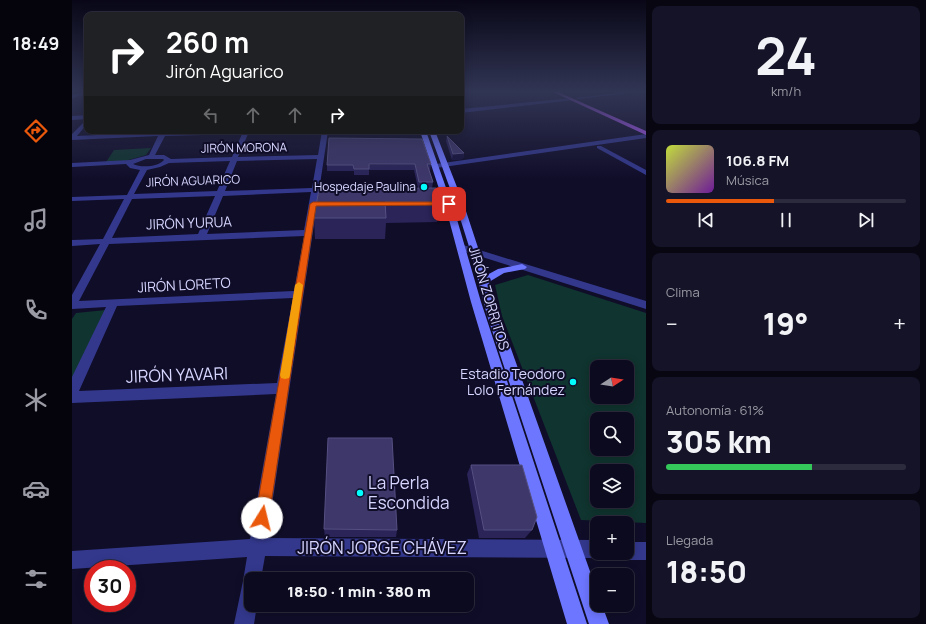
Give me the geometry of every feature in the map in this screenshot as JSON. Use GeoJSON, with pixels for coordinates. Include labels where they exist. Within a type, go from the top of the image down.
{"type":"FeatureCollection","features":[{"type":"Feature","properties":{"kind":"main road"},"geometry":{"type":"LineString","coordinates":[[621,121],[646,133]]}},
{"type":"Feature","properties":{"kind":"main road"},"geometry":{"type":"LineString","coordinates":[[627,121],[646,129]]}},
{"type":"Feature","properties":{"kind":"main road","name":"JIRÓN ZORRITOS"},"geometry":{"type":"LineString","coordinates":[[424,134],[436,168],[445,204],[463,248],[476,302],[578,624]]}},
{"type":"Feature","properties":{"kind":"main road","name":"JIRÓN ZORRITOS"},"geometry":{"type":"LineString","coordinates":[[433,134],[476,253],[493,315],[599,624]]}},
{"type":"Feature","properties":{"kind":"main road"},"geometry":{"type":"LineString","coordinates":[[484,281],[501,271],[522,267]]}},
{"type":"Feature","properties":{"kind":"street"},"geometry":{"type":"LineString","coordinates":[[72,138],[84,124]]}},
{"type":"Feature","properties":{"kind":"street"},"geometry":{"type":"LineString","coordinates":[[72,138],[133,134]]}},
{"type":"Feature","properties":{"kind":"street"},"geometry":{"type":"LineString","coordinates":[[151,157],[163,134]]}},
{"type":"Feature","properties":{"kind":"street"},"geometry":{"type":"LineString","coordinates":[[202,236],[245,134]]}},
{"type":"Feature","properties":{"kind":"street"},"geometry":{"type":"LineString","coordinates":[[253,572],[308,233],[317,204],[316,190],[320,157],[327,140],[326,134]]}},
{"type":"Feature","properties":{"kind":"street"},"geometry":{"type":"LineString","coordinates":[[436,168],[646,136]]}},
{"type":"Feature","properties":{"kind":"street"},"geometry":{"type":"LineString","coordinates":[[506,158],[646,140]]}},
{"type":"Feature","properties":{"kind":"street"},"geometry":{"type":"LineString","coordinates":[[419,141],[426,141]]}},
{"type":"Feature","properties":{"kind":"street"},"geometry":{"type":"LineString","coordinates":[[599,146],[646,173]]}},
{"type":"Feature","properties":{"kind":"street"},"geometry":{"type":"LineString","coordinates":[[72,165],[130,162],[137,159],[151,157],[164,157],[167,158],[168,161],[162,165],[145,168],[132,167],[129,164],[130,162]]}},
{"type":"Feature","properties":{"kind":"street","name":"JIRÓN MORONA"},"geometry":{"type":"LineString","coordinates":[[168,161],[320,157]]}},
{"type":"Feature","properties":{"kind":"street"},"geometry":{"type":"LineString","coordinates":[[72,305],[145,168]]}},
{"type":"Feature","properties":{"kind":"street","name":"JIRÓN AGUARICO"},"geometry":{"type":"LineString","coordinates":[[72,198],[316,190]]}},
{"type":"Feature","properties":{"kind":"street","name":"JIRÓN YURUA"},"geometry":{"type":"LineString","coordinates":[[72,243],[202,236],[308,233]]}},
{"type":"Feature","properties":{"kind":"street"},"geometry":{"type":"LineString","coordinates":[[463,248],[646,305]]}},
{"type":"Feature","properties":{"kind":"street","name":"JIRÓN LORETO"},"geometry":{"type":"LineString","coordinates":[[72,305],[298,294]]}},
{"type":"Feature","properties":{"kind":"street"},"geometry":{"type":"LineString","coordinates":[[72,390],[114,302]]}},
{"type":"Feature","properties":{"kind":"street","name":"JIRÓN YAVARI"},"geometry":{"type":"LineString","coordinates":[[72,397],[283,388]]}},
{"type":"Feature","properties":{"kind":"street","name":"JIRÓN JORGE CHÁVEZ"},"geometry":{"type":"LineString","coordinates":[[72,560],[257,547],[590,549]]}},
{"type":"Feature","properties":{"kind":"street"},"geometry":{"type":"LineString","coordinates":[[634,551],[646,551]]}},
{"type":"Feature","properties":{"kind":"street"},"geometry":{"type":"LineString","coordinates":[[244,624],[246,612]]}},
{"type":"Feature","properties":{"kind":"green space"},"geometry":{"type":"Polygon","coordinates":[[[151,148],[146,155],[125,161],[106,162],[114,150],[151,148]]]}},
{"type":"Feature","properties":{"kind":"green space"},"geometry":{"type":"Polygon","coordinates":[[[528,275],[646,313],[646,523],[634,522],[634,516],[590,516],[590,520],[581,520],[502,316],[495,285],[528,275]]]}},
{"type":"Feature","properties":{"kind":"green space"},"geometry":{"type":"Polygon","coordinates":[[[106,310],[72,379],[72,319],[76,313],[106,310]]]}},
{"type":"Feature","properties":{"kind":"building"},"geometry":{"type":"Polygon","coordinates":[[[447,136],[464,153],[453,154],[447,136]]]}},
{"type":"Feature","properties":{"kind":"building"},"geometry":{"type":"Polygon","coordinates":[[[329,138],[422,139],[431,164],[427,164],[433,182],[419,182],[415,164],[369,164],[369,169],[354,169],[353,165],[327,165],[329,138]]]}},
{"type":"Feature","properties":{"kind":"building"},"geometry":{"type":"Polygon","coordinates":[[[436,188],[440,202],[385,202],[386,218],[314,218],[319,189],[436,188]]]}},
{"type":"Feature","properties":{"kind":"building","name":"La Perla Escondida"},"geometry":{"type":"Polygon","coordinates":[[[328,438],[392,438],[397,530],[324,529],[328,438]]]}},
{"type":"Feature","properties":{"kind":"building"},"geometry":{"type":"Polygon","coordinates":[[[471,465],[522,465],[537,517],[532,530],[484,530],[471,465]]]}},
{"type":"Feature","properties":{"kind":"slow traffic"},"geometry":{"type":"LineString","coordinates":[[285,375],[299,285]]}},
{"type":"Feature","properties":{"kind":"place","name":"Hospedaje Paulina"},"geometry":{"type":"Point","coordinates":[424,187]}},
{"type":"Feature","properties":{"kind":"place","name":"Estadio Teodoro Lolo Fernández"},"geometry":{"type":"Point","coordinates":[573,382]}},
{"type":"Feature","properties":{"kind":"place","name":"La Perla Escondida"},"geometry":{"type":"Point","coordinates":[360,493]}},
{"type":"Feature","properties":{"kind":"route"},"geometry":{"type":"LineString","coordinates":[[262,518],[313,204],[449,204]]}}]}
